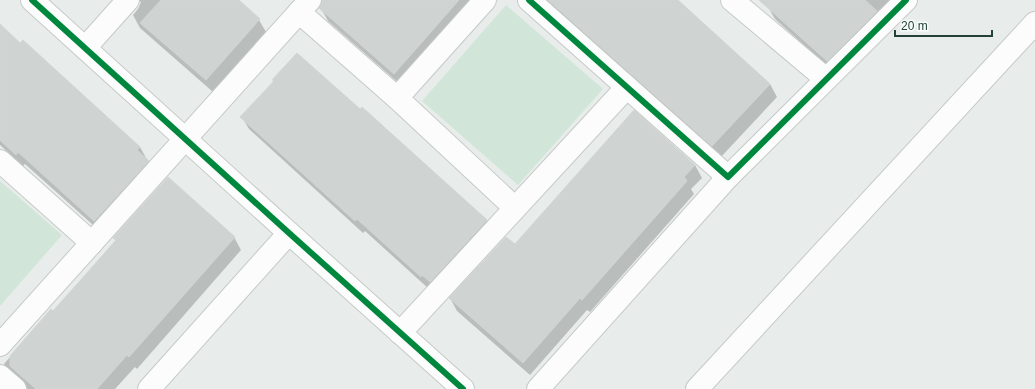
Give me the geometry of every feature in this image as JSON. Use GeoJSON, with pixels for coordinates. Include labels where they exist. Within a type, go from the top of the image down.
{"type":"FeatureCollection","features":[{"type":"Feature","properties":{"kind":"street"},"geometry":{"type":"LineString","coordinates":[[32,0],[463,389]]}},
{"type":"Feature","properties":{"kind":"street"},"geometry":{"type":"LineString","coordinates":[[85,48],[128,0]]}},
{"type":"Feature","properties":{"kind":"street"},"geometry":{"type":"LineString","coordinates":[[397,98],[485,0]]}},
{"type":"Feature","properties":{"kind":"street"},"geometry":{"type":"LineString","coordinates":[[530,0],[728,177]]}},
{"type":"Feature","properties":{"kind":"street"},"geometry":{"type":"LineString","coordinates":[[732,0],[826,79]]}},
{"type":"Feature","properties":{"kind":"street"},"geometry":{"type":"LineString","coordinates":[[538,389],[728,177],[906,0]]}},
{"type":"Feature","properties":{"kind":"street"},"geometry":{"type":"LineString","coordinates":[[0,345],[304,6],[397,98],[515,208]]}},
{"type":"Feature","properties":{"kind":"street"},"geometry":{"type":"LineString","coordinates":[[697,389],[1035,23]]}},
{"type":"Feature","properties":{"kind":"street"},"geometry":{"type":"LineString","coordinates":[[400,333],[626,87]]}},
{"type":"Feature","properties":{"kind":"street"},"geometry":{"type":"LineString","coordinates":[[0,161],[92,243]]}},
{"type":"Feature","properties":{"kind":"street"},"geometry":{"type":"LineString","coordinates":[[149,389],[289,233]]}},
{"type":"Feature","properties":{"kind":"street"},"geometry":{"type":"LineString","coordinates":[[0,376],[15,389]]}},
{"type":"Feature","properties":{"kind":"green space"},"geometry":{"type":"Polygon","coordinates":[[[506,5],[603,89],[518,185],[422,101],[506,5]]]}},
{"type":"Feature","properties":{"kind":"green space"},"geometry":{"type":"Polygon","coordinates":[[[0,181],[62,235],[0,306],[0,181]]]}},
{"type":"Feature","properties":{"kind":"building"},"geometry":{"type":"Polygon","coordinates":[[[161,0],[239,0],[260,19],[206,80],[140,23],[161,0]]]}},
{"type":"Feature","properties":{"kind":"building"},"geometry":{"type":"Polygon","coordinates":[[[322,0],[459,0],[394,74],[319,8],[322,0]]]}},
{"type":"Feature","properties":{"kind":"building"},"geometry":{"type":"Polygon","coordinates":[[[548,0],[678,0],[770,84],[712,146],[548,0]]]}},
{"type":"Feature","properties":{"kind":"building"},"geometry":{"type":"Polygon","coordinates":[[[759,0],[865,0],[877,11],[827,61],[759,0]]]}},
{"type":"Feature","properties":{"kind":"building"},"geometry":{"type":"Polygon","coordinates":[[[0,24],[20,43],[23,40],[140,147],[137,150],[149,161],[94,221],[18,152],[16,155],[0,140],[0,24]]]}},
{"type":"Feature","properties":{"kind":"building"},"geometry":{"type":"Polygon","coordinates":[[[297,53],[360,109],[362,107],[487,220],[430,282],[422,275],[421,277],[357,219],[355,221],[240,117],[274,81],[272,80],[297,53]]]}},
{"type":"Feature","properties":{"kind":"building"},"geometry":{"type":"Polygon","coordinates":[[[634,110],[695,165],[684,177],[687,181],[582,300],[580,298],[523,363],[449,298],[506,237],[515,244],[634,110]]]}},
{"type":"Feature","properties":{"kind":"building"},"geometry":{"type":"Polygon","coordinates":[[[168,177],[235,237],[129,357],[127,355],[97,389],[36,389],[10,366],[10,356],[51,309],[53,311],[87,273],[116,240],[113,238],[168,177]]]}},
{"type":"Feature","properties":{"kind":"cycle path"},"geometry":{"type":"LineString","coordinates":[[32,0],[463,389]]}},
{"type":"Feature","properties":{"kind":"cycle path"},"geometry":{"type":"LineString","coordinates":[[529,0],[728,177],[906,0]]}}]}
